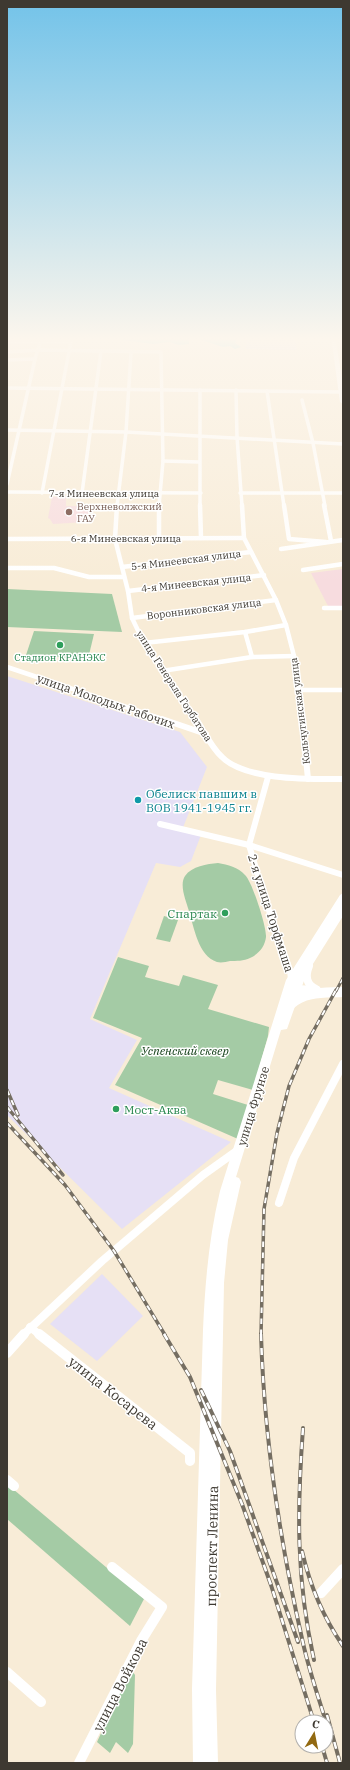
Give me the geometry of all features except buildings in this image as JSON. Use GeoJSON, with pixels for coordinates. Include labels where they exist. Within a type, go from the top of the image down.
{"type":"FeatureCollection","features":[{"type":"Feature","properties":{"kind":"highway","name":"улица Фрунзе"},"geometry":{"type":"LineString","coordinates":[[213,1330],[222,1240],[242,1149],[293,984],[343,897]]}},
{"type":"Feature","properties":{"kind":"highway","name":"улица Фрунзе"},"geometry":{"type":"LineString","coordinates":[[308,958],[343,908]]}},
{"type":"Feature","properties":{"kind":"highway","name":"проспект Ленина"},"geometry":{"type":"LineString","coordinates":[[201,1763],[200,1689],[213,1330]]}},
{"type":"Feature","properties":{"kind":"highway","name":"проспект Ленина"},"geometry":{"type":"LineString","coordinates":[[210,1763],[208,1682],[213,1330]]}},
{"type":"Feature","properties":{"kind":"main road"},"geometry":{"type":"LineString","coordinates":[[308,958],[306,978],[311,986],[321,990]]}},
{"type":"Feature","properties":{"kind":"main road"},"geometry":{"type":"LineString","coordinates":[[293,984],[338,992]]}},
{"type":"Feature","properties":{"kind":"main road"},"geometry":{"type":"LineString","coordinates":[[293,984],[299,993],[304,995]]}},
{"type":"Feature","properties":{"kind":"main road"},"geometry":{"type":"LineString","coordinates":[[288,1002],[304,995],[338,992]]}},
{"type":"Feature","properties":{"kind":"street"},"geometry":{"type":"LineString","coordinates":[[7,484],[22,419]]}},
{"type":"Feature","properties":{"kind":"street"},"geometry":{"type":"LineString","coordinates":[[42,493],[56,419]]}},
{"type":"Feature","properties":{"kind":"street"},"geometry":{"type":"LineString","coordinates":[[82,493],[92,419]]}},
{"type":"Feature","properties":{"kind":"street","name":"улица Генерала Горбатова"},"geometry":{"type":"LineString","coordinates":[[127,419],[118,493],[115,539],[128,591],[132,618],[144,643],[162,671],[222,757],[236,766],[268,776]]}},
{"type":"Feature","properties":{"kind":"street"},"geometry":{"type":"LineString","coordinates":[[159,538],[160,494],[163,461],[162,419]]}},
{"type":"Feature","properties":{"kind":"street"},"geometry":{"type":"LineString","coordinates":[[200,419],[199,462],[201,538]]}},
{"type":"Feature","properties":{"kind":"street","name":"Кольчугинская улица"},"geometry":{"type":"LineString","coordinates":[[237,419],[240,493],[244,538],[264,575],[286,625],[294,656],[300,690],[308,778]]}},
{"type":"Feature","properties":{"kind":"street"},"geometry":{"type":"LineString","coordinates":[[272,419],[281,493],[289,539],[329,542]]}},
{"type":"Feature","properties":{"kind":"street"},"geometry":{"type":"LineString","coordinates":[[307,419],[313,443],[329,542]]}},
{"type":"Feature","properties":{"kind":"street"},"geometry":{"type":"LineString","coordinates":[[7,430],[162,433],[343,444]]}},
{"type":"Feature","properties":{"kind":"street"},"geometry":{"type":"LineString","coordinates":[[163,461],[199,462]]}},
{"type":"Feature","properties":{"kind":"street","name":"7-я Минеевская улица"},"geometry":{"type":"LineString","coordinates":[[7,492],[160,494],[201,493]]}},
{"type":"Feature","properties":{"kind":"street"},"geometry":{"type":"LineString","coordinates":[[240,493],[343,493]]}},
{"type":"Feature","properties":{"kind":"street","name":"6-я Минеевская улица"},"geometry":{"type":"LineString","coordinates":[[8,539],[244,538]]}},
{"type":"Feature","properties":{"kind":"street"},"geometry":{"type":"LineString","coordinates":[[282,549],[312,546],[343,540]]}},
{"type":"Feature","properties":{"kind":"street","name":"5-я Минеевская улица"},"geometry":{"type":"LineString","coordinates":[[122,567],[251,552]]}},
{"type":"Feature","properties":{"kind":"street"},"geometry":{"type":"LineString","coordinates":[[303,570],[343,564]]}},
{"type":"Feature","properties":{"kind":"street"},"geometry":{"type":"LineString","coordinates":[[7,568],[54,568],[89,577],[124,578]]}},
{"type":"Feature","properties":{"kind":"street","name":"4-я Минеевская улица"},"geometry":{"type":"LineString","coordinates":[[128,591],[264,575]]}},
{"type":"Feature","properties":{"kind":"street","name":"Воронниковская улица"},"geometry":{"type":"LineString","coordinates":[[132,618],[276,600]]}},
{"type":"Feature","properties":{"kind":"street"},"geometry":{"type":"LineString","coordinates":[[324,608],[343,608]]}},
{"type":"Feature","properties":{"kind":"street"},"geometry":{"type":"LineString","coordinates":[[144,643],[245,632],[286,625]]}},
{"type":"Feature","properties":{"kind":"street"},"geometry":{"type":"LineString","coordinates":[[245,632],[252,657]]}},
{"type":"Feature","properties":{"kind":"street"},"geometry":{"type":"LineString","coordinates":[[162,671],[252,657],[294,656]]}},
{"type":"Feature","properties":{"kind":"street","name":"улица Молодых Рабочих"},"geometry":{"type":"LineString","coordinates":[[7,667],[206,734]]}},
{"type":"Feature","properties":{"kind":"street"},"geometry":{"type":"LineString","coordinates":[[300,690],[343,690]]}},
{"type":"Feature","properties":{"kind":"street"},"geometry":{"type":"LineString","coordinates":[[268,776],[343,779]]}},
{"type":"Feature","properties":{"kind":"street","name":"2-я улица Торфмаша"},"geometry":{"type":"LineString","coordinates":[[268,776],[249,845],[265,899],[290,970],[293,984]]}},
{"type":"Feature","properties":{"kind":"street"},"geometry":{"type":"LineString","coordinates":[[160,824],[249,845],[343,875]]}},
{"type":"Feature","properties":{"kind":"street"},"geometry":{"type":"LineString","coordinates":[[279,1203],[294,1158],[343,1064]]}},
{"type":"Feature","properties":{"kind":"street"},"geometry":{"type":"LineString","coordinates":[[7,1353],[30,1327],[126,1240],[203,1175],[242,1149]]}},
{"type":"Feature","properties":{"kind":"street","name":"улица Косарева"},"geometry":{"type":"LineString","coordinates":[[30,1327],[190,1453],[190,1461]]}},
{"type":"Feature","properties":{"kind":"street","name":"улица Войкова"},"geometry":{"type":"LineString","coordinates":[[79,1763],[141,1641],[162,1607],[112,1567]]}},
{"type":"Feature","properties":{"kind":"street"},"geometry":{"type":"LineString","coordinates":[[321,1593],[343,1569]]}},
{"type":"Feature","properties":{"kind":"street"},"geometry":{"type":"LineString","coordinates":[[7,1672],[41,1702]]}},
{"type":"Feature","properties":{"kind":"shaded area","name":"Верхневолжский ГАУ"},"geometry":{"type":"Polygon","coordinates":[[[52,497],[66,497],[66,506],[89,506],[87,522],[53,524],[48,518],[52,497]]]}},
{"type":"Feature","properties":{"kind":"shaded area"},"geometry":{"type":"Polygon","coordinates":[[[343,569],[343,606],[328,606],[311,573],[343,569]]]}},
{"type":"Feature","properties":{"kind":"shaded area"},"geometry":{"type":"Polygon","coordinates":[[[7,676],[180,732],[207,767],[182,830],[201,835],[191,861],[180,867],[156,863],[90,1019],[137,1040],[109,1088],[231,1142],[122,1229],[7,1115],[7,676]]]}},
{"type":"Feature","properties":{"kind":"shaded area"},"geometry":{"type":"Polygon","coordinates":[[[102,1274],[143,1316],[97,1361],[50,1324],[102,1274]]]}},
{"type":"Feature","properties":{"kind":"green space"},"geometry":{"type":"Polygon","coordinates":[[[7,589],[112,594],[122,632],[7,627],[7,589]]]}},
{"type":"Feature","properties":{"kind":"green space","name":"Стадион КРАНЭКС"},"geometry":{"type":"Polygon","coordinates":[[[34,631],[94,634],[88,659],[26,655],[34,631]]]}},
{"type":"Feature","properties":{"kind":"green space","name":"Спартак"},"geometry":{"type":"Polygon","coordinates":[[[218,863],[236,868],[245,875],[255,895],[262,915],[266,932],[264,944],[256,954],[245,960],[217,962],[205,954],[195,933],[185,898],[183,880],[185,876],[200,866],[218,863]]]}},
{"type":"Feature","properties":{"kind":"green space"},"geometry":{"type":"Polygon","coordinates":[[[164,916],[178,920],[170,942],[156,939],[164,916]]]}},
{"type":"Feature","properties":{"kind":"green space","name":"Успенский сквер"},"geometry":{"type":"Polygon","coordinates":[[[118,957],[149,966],[145,977],[179,986],[183,975],[218,985],[208,1009],[269,1027],[268,1036],[253,1090],[218,1080],[213,1094],[248,1105],[238,1139],[115,1085],[142,1038],[93,1018],[118,957]]]}},
{"type":"Feature","properties":{"kind":"green space"},"geometry":{"type":"Polygon","coordinates":[[[7,1484],[144,1599],[130,1626],[7,1519],[7,1484]]]}},
{"type":"Feature","properties":{"kind":"green space"},"geometry":{"type":"Polygon","coordinates":[[[133,1672],[135,1675],[133,1744],[128,1753],[116,1742],[110,1753],[97,1742],[128,1675],[133,1672]]]}},
{"type":"Feature","properties":{"kind":"railway"},"geometry":{"type":"LineString","coordinates":[[336,991],[343,978]]}},
{"type":"Feature","properties":{"kind":"railway"},"geometry":{"type":"LineString","coordinates":[[261,1334],[264,1209],[277,1133],[289,1086],[309,1039],[336,990]]}},
{"type":"Feature","properties":{"kind":"railway"},"geometry":{"type":"LineString","coordinates":[[7,1090],[18,1115]]}},
{"type":"Feature","properties":{"kind":"railway"},"geometry":{"type":"LineString","coordinates":[[7,1107],[63,1175]]}},
{"type":"Feature","properties":{"kind":"railway"},"geometry":{"type":"LineString","coordinates":[[7,1123],[65,1185],[114,1251],[165,1335]]}},
{"type":"Feature","properties":{"kind":"railway"},"geometry":{"type":"LineString","coordinates":[[164,1334],[190,1377],[242,1504],[271,1585],[311,1714]]}},
{"type":"Feature","properties":{"kind":"railway"},"geometry":{"type":"LineString","coordinates":[[261,1334],[266,1412],[274,1490],[280,1528],[303,1643],[324,1714]]}},
{"type":"Feature","properties":{"kind":"railway"},"geometry":{"type":"LineString","coordinates":[[201,1390],[230,1451],[298,1642]]}},
{"type":"Feature","properties":{"kind":"railway"},"geometry":{"type":"LineString","coordinates":[[303,1428],[299,1516],[301,1573],[308,1630],[314,1660]]}},
{"type":"Feature","properties":{"kind":"railway"},"geometry":{"type":"LineString","coordinates":[[302,1551],[309,1577],[318,1601],[329,1624],[343,1646]]}},
{"type":"Feature","properties":{"kind":"railway"},"geometry":{"type":"LineString","coordinates":[[334,1741],[340,1763]]}},
{"type":"Feature","properties":{"kind":"railway"},"geometry":{"type":"LineString","coordinates":[[324,1754],[327,1763]]}},
{"type":"Feature","properties":{"kind":"place","name":"Верхневолжский ГАУ"},"geometry":{"type":"Point","coordinates":[69,512]}},
{"type":"Feature","properties":{"kind":"place","name":"Стадион КРАНЭКС"},"geometry":{"type":"Point","coordinates":[60,645]}},
{"type":"Feature","properties":{"kind":"place","name":"Обелиск павшим в ВОВ 1941-1945 гг."},"geometry":{"type":"Point","coordinates":[138,800]}},
{"type":"Feature","properties":{"kind":"place","name":"Спартак"},"geometry":{"type":"Point","coordinates":[225,913]}},
{"type":"Feature","properties":{"kind":"place","name":"Мост-Аква"},"geometry":{"type":"Point","coordinates":[116,1109]}}]}
